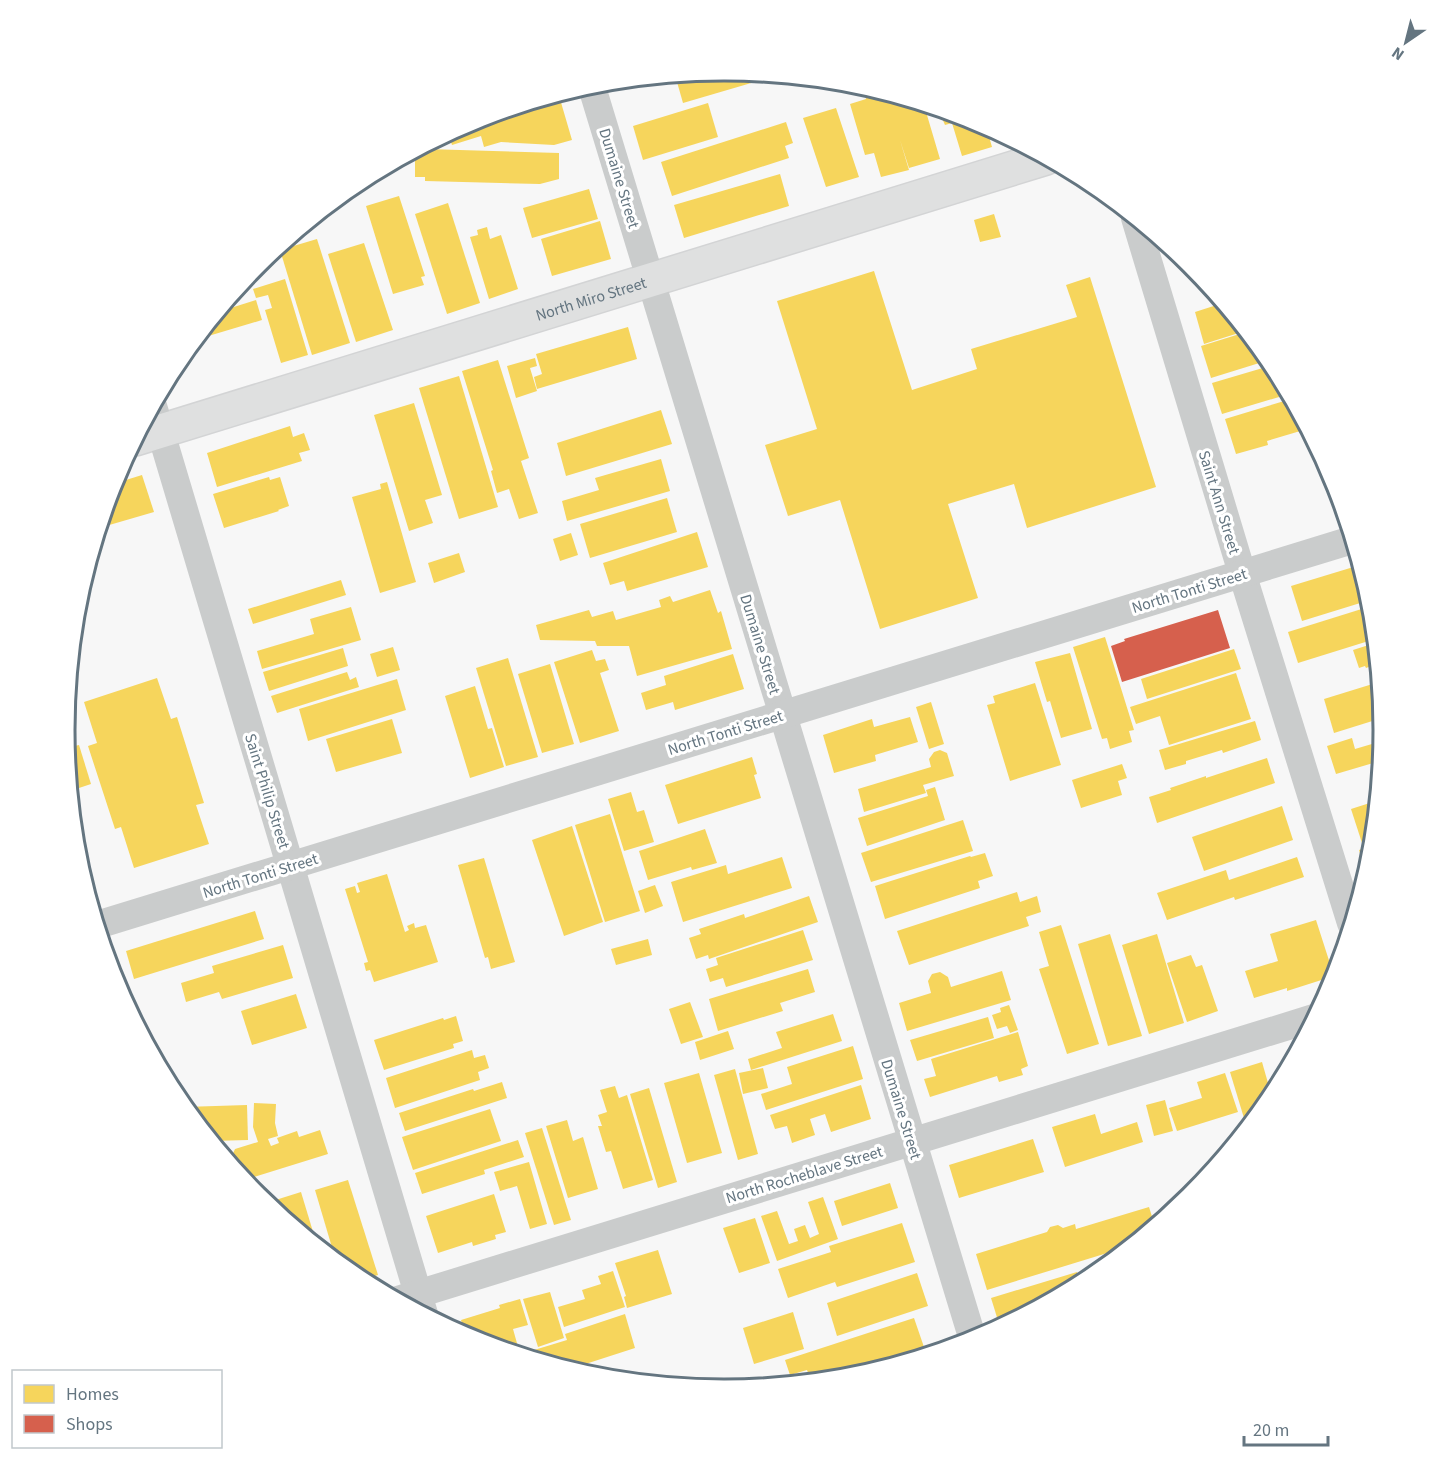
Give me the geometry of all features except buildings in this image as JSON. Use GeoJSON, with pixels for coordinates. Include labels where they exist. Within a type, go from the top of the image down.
{"type":"FeatureCollection","features":[{"type":"Feature","properties":{"kind":"street","name":"Dumaine Street"},"geometry":{"type":"LineString","coordinates":[[594,94],[970,1331]]}},
{"type":"Feature","properties":{"kind":"street","name":"North Miro Street"},"geometry":{"type":"LineString","coordinates":[[151,426],[651,280],[1036,161]]}},
{"type":"Feature","properties":{"kind":"street","name":"Saint Ann Street"},"geometry":{"type":"LineString","coordinates":[[1139,231],[1242,573],[1348,909]]}},
{"type":"Feature","properties":{"kind":"street","name":"Saint Philip Street"},"geometry":{"type":"LineString","coordinates":[[150,427],[290,866],[412,1299]]}},
{"type":"Feature","properties":{"kind":"street","name":"North Tonti Street"},"geometry":{"type":"LineString","coordinates":[[104,923],[1345,542]]}},
{"type":"Feature","properties":{"kind":"street","name":"North Rocheblave Street"},"geometry":{"type":"LineString","coordinates":[[417,1302],[912,1141],[1304,1021]]}}]}
